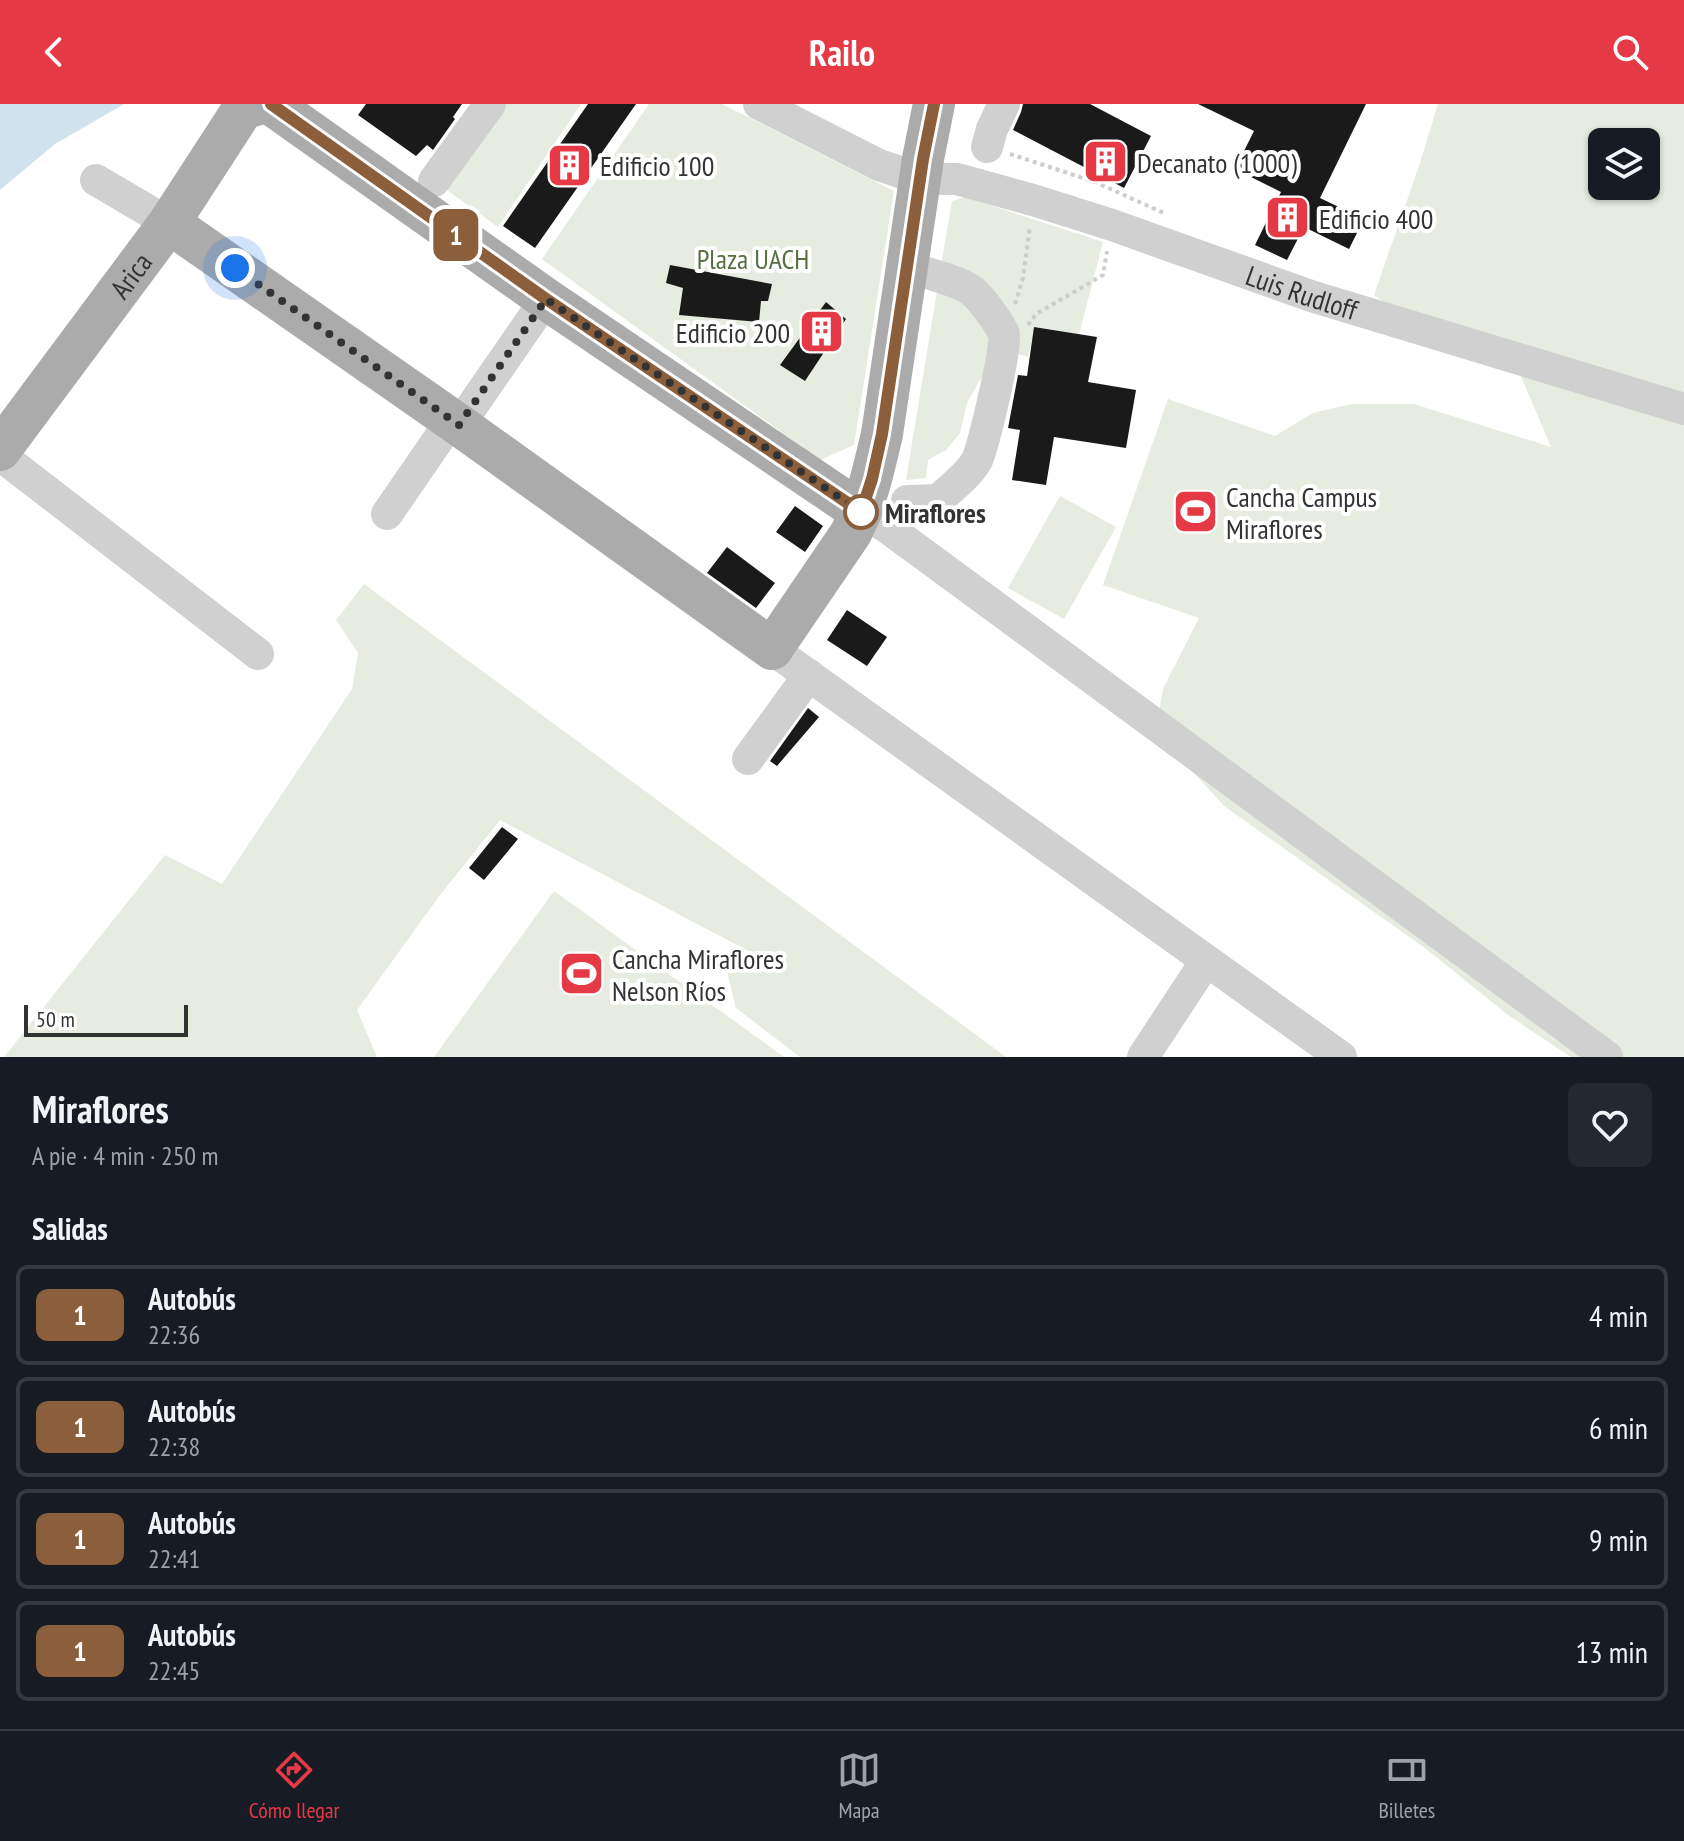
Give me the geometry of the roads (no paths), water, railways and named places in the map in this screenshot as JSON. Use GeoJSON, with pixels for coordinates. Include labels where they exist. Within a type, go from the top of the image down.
{"type":"FeatureCollection","features":[{"type":"Feature","properties":{"kind":"main road","name":"Arica"},"geometry":{"type":"LineString","coordinates":[[0,453],[169,223],[243,109],[259,104]]}},
{"type":"Feature","properties":{"kind":"main road"},"geometry":{"type":"LineString","coordinates":[[271,104],[546,299],[861,512]]}},
{"type":"Feature","properties":{"kind":"main road"},"geometry":{"type":"LineString","coordinates":[[169,223],[772,649],[851,533],[872,479],[882,434],[934,104]]}},
{"type":"Feature","properties":{"kind":"street"},"geometry":{"type":"LineString","coordinates":[[434,181],[490,104]]}},
{"type":"Feature","properties":{"kind":"street","name":"Luis Rudloff"},"geometry":{"type":"LineString","coordinates":[[759,104],[879,165],[921,179],[957,179],[1033,200],[1311,296],[1684,409]]}},
{"type":"Feature","properties":{"kind":"street"},"geometry":{"type":"LineString","coordinates":[[987,147],[1004,104]]}},
{"type":"Feature","properties":{"kind":"street"},"geometry":{"type":"LineString","coordinates":[[96,180],[169,223]]}},
{"type":"Feature","properties":{"kind":"street"},"geometry":{"type":"LineString","coordinates":[[907,267],[969,288],[984,304],[1004,345],[976,460],[938,500],[907,501]]}},
{"type":"Feature","properties":{"kind":"street"},"geometry":{"type":"LineString","coordinates":[[387,514],[442,434],[459,425],[546,299]]}},
{"type":"Feature","properties":{"kind":"street"},"geometry":{"type":"LineString","coordinates":[[0,453],[258,654]]}},
{"type":"Feature","properties":{"kind":"street"},"geometry":{"type":"LineString","coordinates":[[861,512],[888,528],[1607,1057]]}},
{"type":"Feature","properties":{"kind":"street"},"geometry":{"type":"LineString","coordinates":[[772,649],[1341,1057]]}},
{"type":"Feature","properties":{"kind":"street"},"geometry":{"type":"LineString","coordinates":[[748,759],[809,675]]}},
{"type":"Feature","properties":{"kind":"street"},"geometry":{"type":"LineString","coordinates":[[1143,1057],[1206,961]]}},
{"type":"Feature","properties":{"kind":"water"},"geometry":{"type":"Polygon","coordinates":[[[0,104],[124,104],[55,144],[0,190],[0,104]]]}},
{"type":"Feature","properties":{"kind":"place","name":"Decanato (1000)"},"geometry":{"type":"Point","coordinates":[1106,162]}},
{"type":"Feature","properties":{"kind":"place","name":"Edificio 100"},"geometry":{"type":"Point","coordinates":[569,165]}},
{"type":"Feature","properties":{"kind":"place","name":"Edificio 400"},"geometry":{"type":"Point","coordinates":[1288,218]}},
{"type":"Feature","properties":{"kind":"place","name":"Edificio 200"},"geometry":{"type":"Point","coordinates":[821,332]}},
{"type":"Feature","properties":{"kind":"place","name":"Miraflores"},"geometry":{"type":"Point","coordinates":[861,512]}},
{"type":"Feature","properties":{"kind":"place","name":"Cancha Campus Miraflores"},"geometry":{"type":"Point","coordinates":[1195,512]}},
{"type":"Feature","properties":{"kind":"place","name":"Cancha Miraflores Nelson Ríos"},"geometry":{"type":"Point","coordinates":[581,974]}},
{"type":"Feature","properties":{"kind":"park label","name":"Plaza UACH"},"geometry":{"type":"Point","coordinates":[753,258]}}]}
